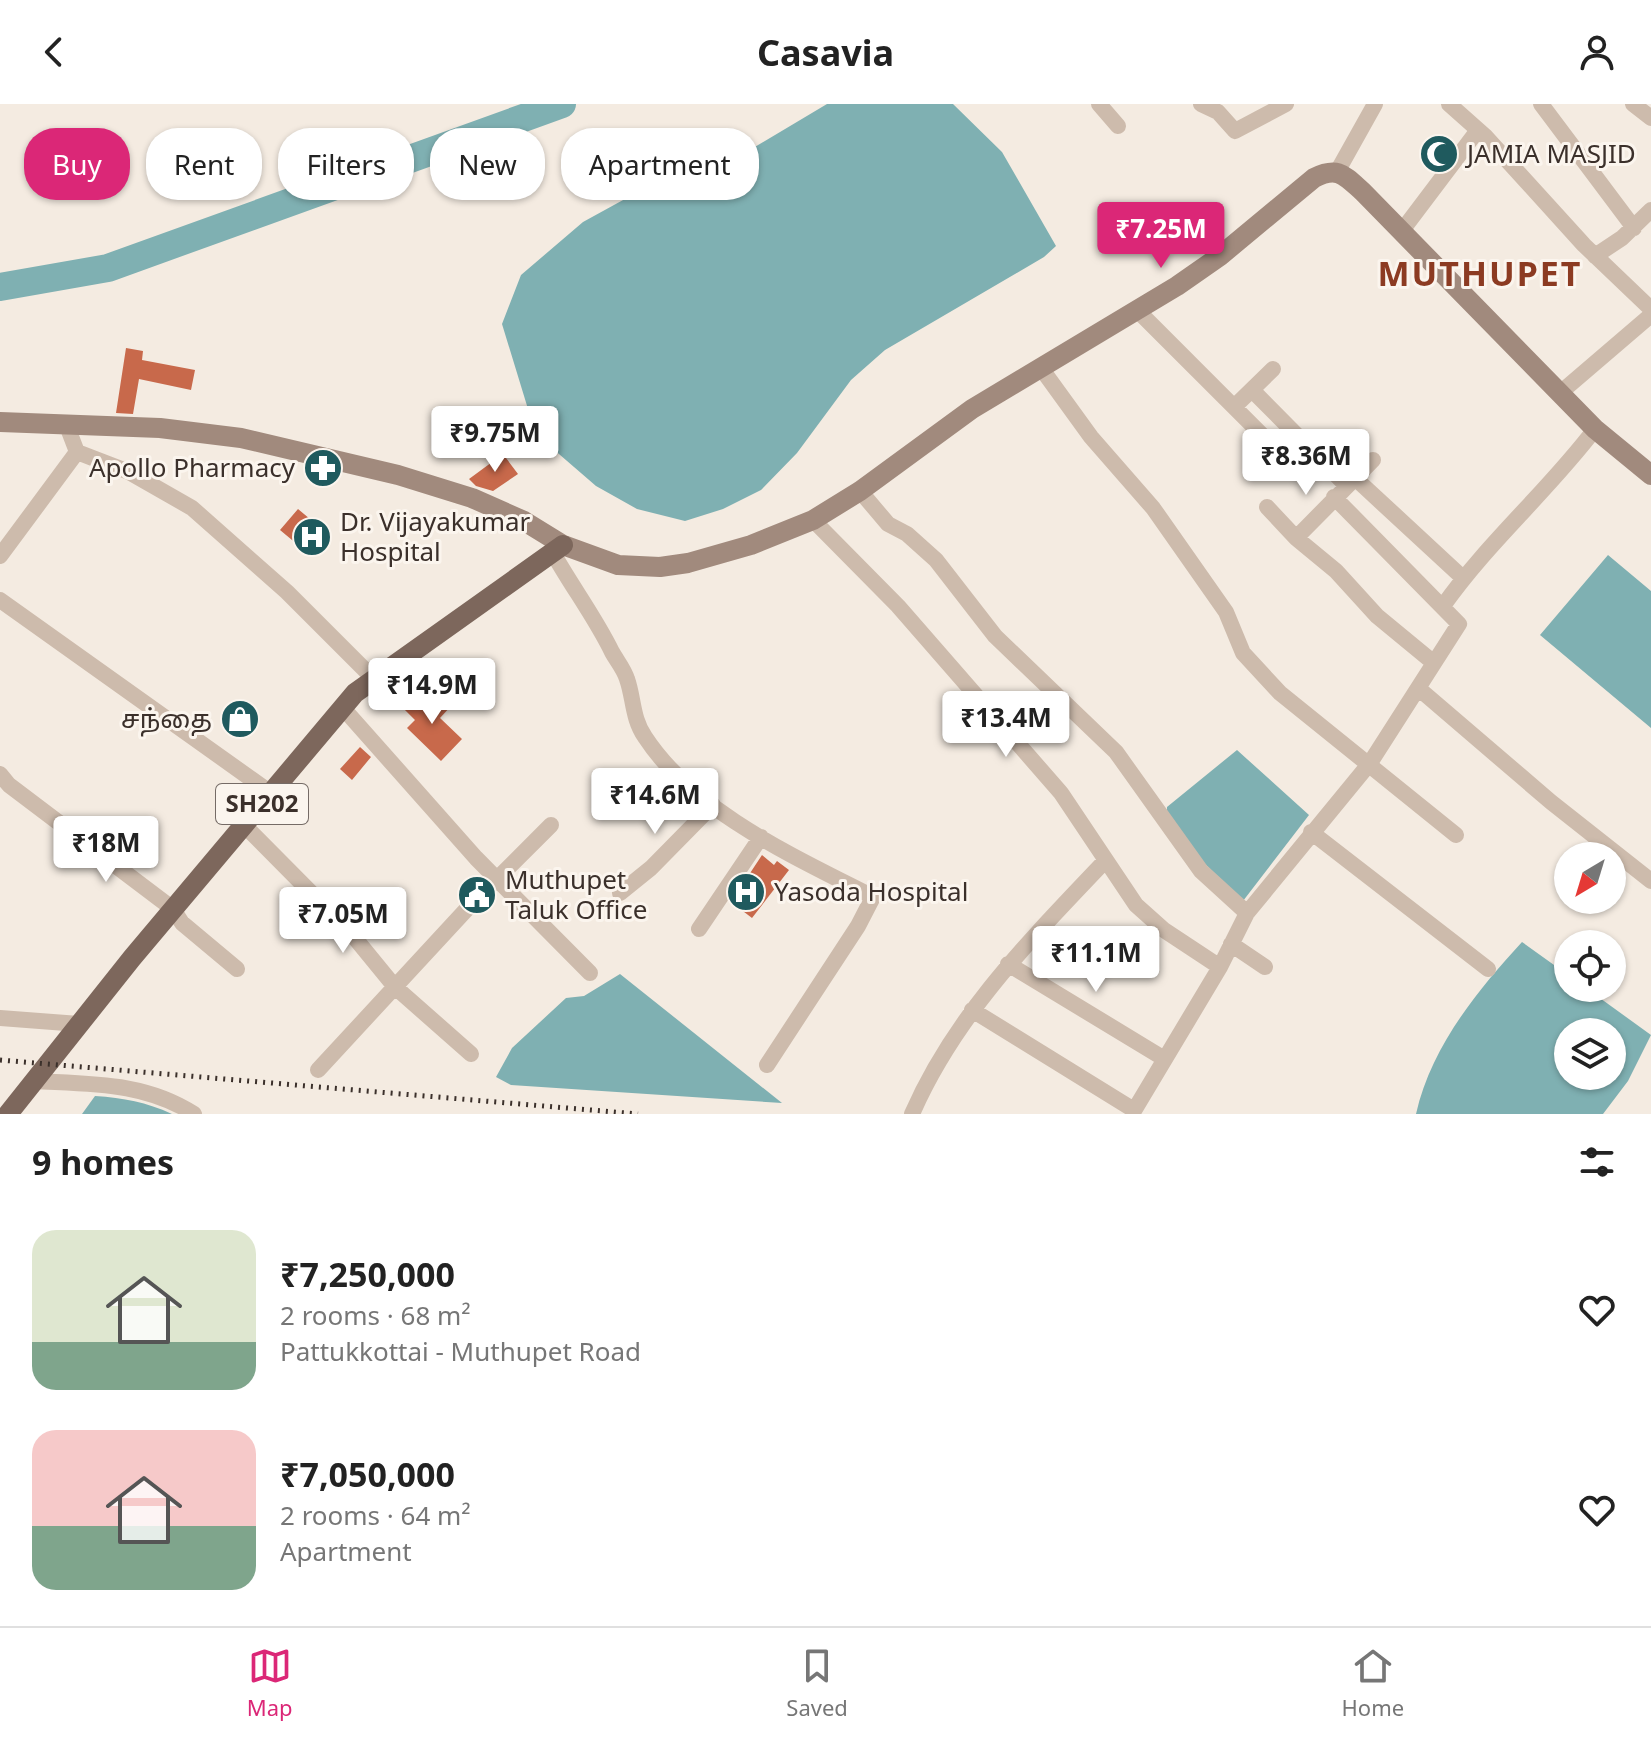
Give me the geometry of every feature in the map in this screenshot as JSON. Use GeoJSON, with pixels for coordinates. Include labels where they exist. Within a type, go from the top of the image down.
{"type":"FeatureCollection","features":[{"type":"Feature","properties":{"kind":"main road"},"geometry":{"type":"LineString","coordinates":[[0,422],[160,428],[241,438],[306,452],[472,498],[524,521],[558,549],[618,565],[660,567],[688,563],[751,545],[813,520],[860,491],[972,409],[1220,256],[1314,178],[1327,171],[1337,172],[1363,192],[1595,429],[1651,475]]}},
{"type":"Feature","properties":{"kind":"main road","name":"SH202"},"geometry":{"type":"LineString","coordinates":[[8,1114],[173,909],[355,693],[558,549]]}},
{"type":"Feature","properties":{"kind":"street"},"geometry":{"type":"LineString","coordinates":[[1201,104],[1218,112],[1235,131],[1286,104]]}},
{"type":"Feature","properties":{"kind":"street"},"geometry":{"type":"LineString","coordinates":[[1337,172],[1375,104]]}},
{"type":"Feature","properties":{"kind":"street"},"geometry":{"type":"LineString","coordinates":[[1449,104],[1478,130],[1595,256],[1651,309]]}},
{"type":"Feature","properties":{"kind":"street"},"geometry":{"type":"LineString","coordinates":[[1541,104],[1634,228]]}},
{"type":"Feature","properties":{"kind":"street"},"geometry":{"type":"LineString","coordinates":[[1633,104],[1651,118]]}},
{"type":"Feature","properties":{"kind":"street"},"geometry":{"type":"LineString","coordinates":[[1102,105],[1118,126]]}},
{"type":"Feature","properties":{"kind":"street"},"geometry":{"type":"LineString","coordinates":[[1401,232],[1478,130]]}},
{"type":"Feature","properties":{"kind":"street"},"geometry":{"type":"LineString","coordinates":[[1595,256],[1634,228],[1651,210]]}},
{"type":"Feature","properties":{"kind":"street"},"geometry":{"type":"LineString","coordinates":[[1137,310],[1278,451]]}},
{"type":"Feature","properties":{"kind":"street"},"geometry":{"type":"LineString","coordinates":[[1560,393],[1651,315]]}},
{"type":"Feature","properties":{"kind":"street"},"geometry":{"type":"LineString","coordinates":[[1041,368],[1091,437],[1153,508],[1226,612],[1243,653],[1280,693],[1456,835]]}},
{"type":"Feature","properties":{"kind":"street"},"geometry":{"type":"LineString","coordinates":[[1234,407],[1273,369]]}},
{"type":"Feature","properties":{"kind":"street"},"geometry":{"type":"LineString","coordinates":[[972,1010],[1133,1112],[1220,967],[1247,913],[1370,763],[1459,624],[1345,487],[1252,390]]}},
{"type":"Feature","properties":{"kind":"street"},"geometry":{"type":"LineString","coordinates":[[67,426],[77,452],[129,472],[192,508],[287,592],[374,679]]}},
{"type":"Feature","properties":{"kind":"street"},"geometry":{"type":"LineString","coordinates":[[1443,606],[1463,578],[1595,429]]}},
{"type":"Feature","properties":{"kind":"street"},"geometry":{"type":"LineString","coordinates":[[0,556],[77,452]]}},
{"type":"Feature","properties":{"kind":"street"},"geometry":{"type":"LineString","coordinates":[[1296,538],[1373,460]]}},
{"type":"Feature","properties":{"kind":"street"},"geometry":{"type":"LineString","coordinates":[[1345,487],[1463,578]]}},
{"type":"Feature","properties":{"kind":"street"},"geometry":{"type":"LineString","coordinates":[[860,491],[888,524],[907,534],[936,560],[995,636],[1116,752],[1201,871],[1247,913]]}},
{"type":"Feature","properties":{"kind":"street"},"geometry":{"type":"LineString","coordinates":[[1267,507],[1296,538],[1336,571],[1377,616],[1434,663]]}},
{"type":"Feature","properties":{"kind":"street"},"geometry":{"type":"LineString","coordinates":[[813,520],[898,606],[1061,793],[1104,862],[1136,905],[1164,930],[1220,967]]}},
{"type":"Feature","properties":{"kind":"street"},"geometry":{"type":"LineString","coordinates":[[558,549],[569,582],[589,608],[627,678],[634,717],[646,738],[671,767],[713,805],[761,837],[873,897],[858,926],[767,1065]]}},
{"type":"Feature","properties":{"kind":"street"},"geometry":{"type":"LineString","coordinates":[[0,600],[271,793]]}},
{"type":"Feature","properties":{"kind":"street"},"geometry":{"type":"LineString","coordinates":[[1418,688],[1551,802],[1651,881]]}},
{"type":"Feature","properties":{"kind":"street"},"geometry":{"type":"LineString","coordinates":[[343,708],[497,879],[590,973]]}},
{"type":"Feature","properties":{"kind":"street"},"geometry":{"type":"LineString","coordinates":[[0,774],[9,785],[173,909],[182,923],[237,969]]}},
{"type":"Feature","properties":{"kind":"street"},"geometry":{"type":"LineString","coordinates":[[620,893],[651,868],[713,805]]}},
{"type":"Feature","properties":{"kind":"street"},"geometry":{"type":"LineString","coordinates":[[244,825],[350,932],[395,987],[471,1054]]}},
{"type":"Feature","properties":{"kind":"street"},"geometry":{"type":"LineString","coordinates":[[318,1070],[551,825]]}},
{"type":"Feature","properties":{"kind":"street"},"geometry":{"type":"LineString","coordinates":[[1311,832],[1488,969]]}},
{"type":"Feature","properties":{"kind":"street"},"geometry":{"type":"LineString","coordinates":[[699,929],[761,837]]}},
{"type":"Feature","properties":{"kind":"street"},"geometry":{"type":"LineString","coordinates":[[912,1114],[972,1010],[1008,964],[1104,862]]}},
{"type":"Feature","properties":{"kind":"street"},"geometry":{"type":"LineString","coordinates":[[1231,944],[1265,967]]}},
{"type":"Feature","properties":{"kind":"street"},"geometry":{"type":"LineString","coordinates":[[1008,964],[1163,1058]]}},
{"type":"Feature","properties":{"kind":"street"},"geometry":{"type":"LineString","coordinates":[[0,1018],[79,1024]]}},
{"type":"Feature","properties":{"kind":"street"},"geometry":{"type":"LineString","coordinates":[[34,1081],[134,1088],[174,1101],[194,1114]]}},
{"type":"Feature","properties":{"kind":"water"},"geometry":{"type":"Polygon","coordinates":[[[827,104],[953,104],[1002,152],[1056,246],[1044,257],[885,350],[851,380],[797,453],[761,490],[723,509],[685,521],[637,509],[596,486],[552,448],[528,409],[502,324],[521,275],[583,222],[623,200],[759,200],[759,144],[827,104]]]}},
{"type":"Feature","properties":{"kind":"water"},"geometry":{"type":"Polygon","coordinates":[[[1608,555],[1651,591],[1651,728],[1540,635],[1608,555]]]}},
{"type":"Feature","properties":{"kind":"water"},"geometry":{"type":"Polygon","coordinates":[[[1237,750],[1309,815],[1243,901],[1201,860],[1167,811],[1167,807],[1237,750]]]}},
{"type":"Feature","properties":{"kind":"water"},"geometry":{"type":"Polygon","coordinates":[[[1522,942],[1554,965],[1554,1002],[1605,1002],[1651,1035],[1626,1084],[1626,1018],[1554,1018],[1554,1090],[1621,1090],[1603,1114],[1416,1114],[1423,1089],[1444,1043],[1473,1000],[1522,942]]]}},
{"type":"Feature","properties":{"kind":"water"},"geometry":{"type":"Polygon","coordinates":[[[620,974],[782,1103],[511,1085],[496,1077],[512,1048],[566,998],[584,996],[620,974]]]}},
{"type":"Feature","properties":{"kind":"water"},"geometry":{"type":"Polygon","coordinates":[[[95,1096],[135,1101],[172,1114],[82,1114],[95,1096]]]}},
{"type":"Feature","properties":{"kind":"building"},"geometry":{"type":"Polygon","coordinates":[[[126,348],[143,351],[142,360],[195,370],[191,390],[139,379],[133,414],[116,413],[126,348]]]}},
{"type":"Feature","properties":{"kind":"building"},"geometry":{"type":"Polygon","coordinates":[[[503,454],[518,474],[493,491],[476,486],[469,479],[503,454]]]}},
{"type":"Feature","properties":{"kind":"building"},"geometry":{"type":"Polygon","coordinates":[[[298,509],[322,529],[304,550],[280,530],[298,509]]]}},
{"type":"Feature","properties":{"kind":"building"},"geometry":{"type":"Polygon","coordinates":[[[440,694],[452,705],[440,718],[462,739],[441,761],[407,728],[415,720],[401,706],[411,695],[425,709],[440,694]]]}},
{"type":"Feature","properties":{"kind":"building"},"geometry":{"type":"Polygon","coordinates":[[[360,747],[371,757],[352,780],[340,769],[360,747]]]}},
{"type":"Feature","properties":{"kind":"building"},"geometry":{"type":"Polygon","coordinates":[[[762,855],[774,865],[777,861],[789,870],[752,918],[731,902],[762,855]]]}},
{"type":"Feature","properties":{"kind":"waterway"},"geometry":{"type":"LineString","coordinates":[[0,287],[108,268],[562,104]]}},
{"type":"Feature","properties":{"kind":"railway"},"geometry":{"type":"LineString","coordinates":[[0,1060],[638,1114]]}},
{"type":"Feature","properties":{"kind":"place","name":"JAMIA MASJID"},"geometry":{"type":"Point","coordinates":[1439,154]}},
{"type":"Feature","properties":{"kind":"place","name":"Apollo Pharmacy"},"geometry":{"type":"Point","coordinates":[323,468]}},
{"type":"Feature","properties":{"kind":"place","name":"Dr. Vijayakumar Hospital"},"geometry":{"type":"Point","coordinates":[312,537]}},
{"type":"Feature","properties":{"kind":"place","name":"சந்தை"},"geometry":{"type":"Point","coordinates":[240,719]}},
{"type":"Feature","properties":{"kind":"place","name":"Yasoda Hospital"},"geometry":{"type":"Point","coordinates":[746,892]}},
{"type":"Feature","properties":{"kind":"place","name":"Muthupet Taluk Office"},"geometry":{"type":"Point","coordinates":[477,895]}},
{"type":"Feature","properties":{"kind":"district","name":"MUTHUPET"},"geometry":{"type":"Point","coordinates":[1480,274]}}]}
